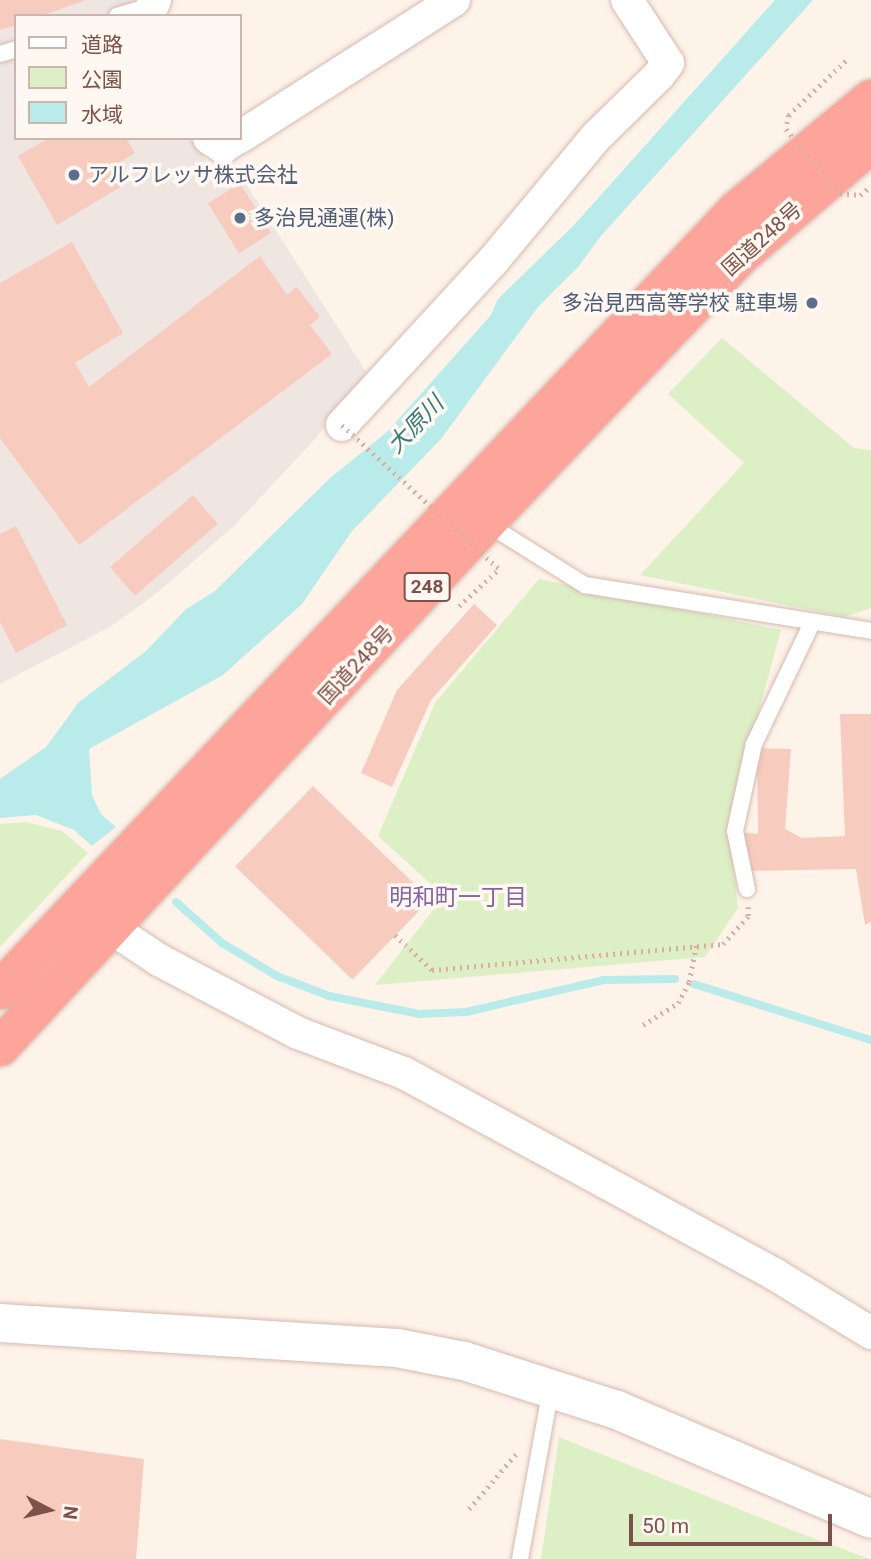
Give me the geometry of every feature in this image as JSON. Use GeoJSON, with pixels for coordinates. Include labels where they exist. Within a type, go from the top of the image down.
{"type":"FeatureCollection","features":[{"type":"Feature","properties":{"kind":"highway","name":"国道248号"},"geometry":{"type":"LineString","coordinates":[[0,990],[737,210],[871,99]]}},
{"type":"Feature","properties":{"kind":"highway","name":"国道248号"},"geometry":{"type":"LineString","coordinates":[[0,1047],[485,523],[739,257],[871,144]]}},
{"type":"Feature","properties":{"kind":"street"},"geometry":{"type":"LineString","coordinates":[[242,135],[454,0]]}},
{"type":"Feature","properties":{"kind":"street"},"geometry":{"type":"LineString","coordinates":[[342,425],[493,261],[596,137],[659,75],[667,63],[627,0]]}},
{"type":"Feature","properties":{"kind":"street"},"geometry":{"type":"LineString","coordinates":[[212,140],[223,147],[234,140]]}},
{"type":"Feature","properties":{"kind":"street"},"geometry":{"type":"LineString","coordinates":[[111,928],[159,960],[298,1033],[404,1073],[774,1274],[871,1333]]}},
{"type":"Feature","properties":{"kind":"street"},"geometry":{"type":"LineString","coordinates":[[0,1323],[397,1348],[464,1361],[617,1410],[871,1520]]}},
{"type":"Feature","properties":{"kind":"lane"},"geometry":{"type":"LineString","coordinates":[[125,14],[151,7]]}},
{"type":"Feature","properties":{"kind":"lane"},"geometry":{"type":"LineString","coordinates":[[485,523],[585,585],[871,631]]}},
{"type":"Feature","properties":{"kind":"lane"},"geometry":{"type":"LineString","coordinates":[[747,889],[735,831],[754,744],[813,623]]}},
{"type":"Feature","properties":{"kind":"lane"},"geometry":{"type":"LineString","coordinates":[[520,1559],[551,1389]]}},
{"type":"Feature","properties":{"kind":"path"},"geometry":{"type":"LineString","coordinates":[[846,61],[789,115],[786,129],[840,193],[860,195],[871,186]]}},
{"type":"Feature","properties":{"kind":"path"},"geometry":{"type":"LineString","coordinates":[[342,425],[499,569],[459,606]]}},
{"type":"Feature","properties":{"kind":"path"},"geometry":{"type":"LineString","coordinates":[[395,935],[432,970],[723,944],[748,916],[747,889]]}},
{"type":"Feature","properties":{"kind":"path"},"geometry":{"type":"LineString","coordinates":[[643,1025],[678,1003],[689,982],[696,946]]}},
{"type":"Feature","properties":{"kind":"path"},"geometry":{"type":"LineString","coordinates":[[468,1509],[516,1454]]}},
{"type":"Feature","properties":{"kind":"shaded area"},"geometry":{"type":"Polygon","coordinates":[[[0,0],[133,0],[135,14],[14,14],[14,140],[193,140],[215,176],[234,165],[367,373],[315,439],[233,527],[153,596],[110,627],[0,684],[0,0]]]}},
{"type":"Feature","properties":{"kind":"green space"},"geometry":{"type":"Polygon","coordinates":[[[722,338],[854,448],[871,450],[871,608],[844,617],[640,575],[744,463],[668,394],[722,338]]]}},
{"type":"Feature","properties":{"kind":"green space"},"geometry":{"type":"Polygon","coordinates":[[[539,579],[781,630],[729,821],[738,908],[705,957],[375,985],[444,896],[378,836],[435,703],[539,579]]]}},
{"type":"Feature","properties":{"kind":"green space"},"geometry":{"type":"Polygon","coordinates":[[[26,822],[62,831],[88,853],[0,947],[0,824],[26,822]]]}},
{"type":"Feature","properties":{"kind":"green space"},"geometry":{"type":"Polygon","coordinates":[[[559,1437],[794,1531],[870,1559],[541,1559],[559,1437]]]}},
{"type":"Feature","properties":{"kind":"water","name":"大原川"},"geometry":{"type":"Polygon","coordinates":[[[775,0],[813,0],[601,236],[578,267],[538,307],[441,439],[352,531],[302,604],[223,675],[89,749],[92,795],[101,814],[116,827],[92,846],[74,830],[36,815],[0,818],[0,779],[46,747],[79,702],[146,651],[186,609],[215,591],[330,478],[387,432],[491,315],[498,299],[575,224],[775,0]]]}},
{"type":"Feature","properties":{"kind":"building"},"geometry":{"type":"Polygon","coordinates":[[[0,0],[86,0],[47,14],[14,14],[14,26],[0,30],[0,0]]]}},
{"type":"Feature","properties":{"kind":"building","name":"アルフレッサ株式会社"},"geometry":{"type":"Polygon","coordinates":[[[46,140],[127,140],[135,153],[113,166],[124,185],[57,225],[18,156],[46,140]]]}},
{"type":"Feature","properties":{"kind":"building","name":"多治見通運(株)"},"geometry":{"type":"Polygon","coordinates":[[[240,183],[271,233],[239,253],[208,203],[240,183]]]}},
{"type":"Feature","properties":{"kind":"building"},"geometry":{"type":"Polygon","coordinates":[[[72,242],[123,333],[75,363],[89,387],[260,256],[287,295],[297,287],[320,317],[310,325],[332,354],[79,545],[0,438],[0,283],[72,242]]]}},
{"type":"Feature","properties":{"kind":"building"},"geometry":{"type":"Polygon","coordinates":[[[193,495],[218,524],[135,596],[110,567],[193,495]]]}},
{"type":"Feature","properties":{"kind":"building"},"geometry":{"type":"Polygon","coordinates":[[[16,526],[67,625],[16,653],[0,622],[0,534],[16,526]]]}},
{"type":"Feature","properties":{"kind":"building"},"geometry":{"type":"Polygon","coordinates":[[[474,604],[497,625],[431,700],[392,787],[361,773],[397,690],[474,604]]]}},
{"type":"Feature","properties":{"kind":"building"},"geometry":{"type":"Polygon","coordinates":[[[840,714],[871,714],[871,922],[865,925],[856,869],[748,871],[741,832],[758,834],[757,748],[791,749],[785,829],[802,838],[845,836],[840,714]]]}},
{"type":"Feature","properties":{"kind":"building"},"geometry":{"type":"Polygon","coordinates":[[[313,786],[430,899],[352,980],[235,867],[313,786]]]}},
{"type":"Feature","properties":{"kind":"building"},"geometry":{"type":"Polygon","coordinates":[[[0,1439],[144,1459],[136,1559],[0,1559],[0,1439]]]}},
{"type":"Feature","properties":{"kind":"waterway"},"geometry":{"type":"LineString","coordinates":[[176,902],[222,943],[277,976],[329,996],[419,1014],[466,1012],[604,980],[675,979]]}},
{"type":"Feature","properties":{"kind":"waterway"},"geometry":{"type":"LineString","coordinates":[[694,984],[871,1040]]}},
{"type":"Feature","properties":{"kind":"place","name":"アルフレッサ株式会社"},"geometry":{"type":"Point","coordinates":[74,175]}},
{"type":"Feature","properties":{"kind":"place","name":"多治見通運(株)"},"geometry":{"type":"Point","coordinates":[240,218]}},
{"type":"Feature","properties":{"kind":"place","name":"多治見西高等学校 駐車場"},"geometry":{"type":"Point","coordinates":[812,303]}},
{"type":"Feature","properties":{"kind":"district","name":"明和町一丁目"},"geometry":{"type":"Point","coordinates":[458,898]}}]}
